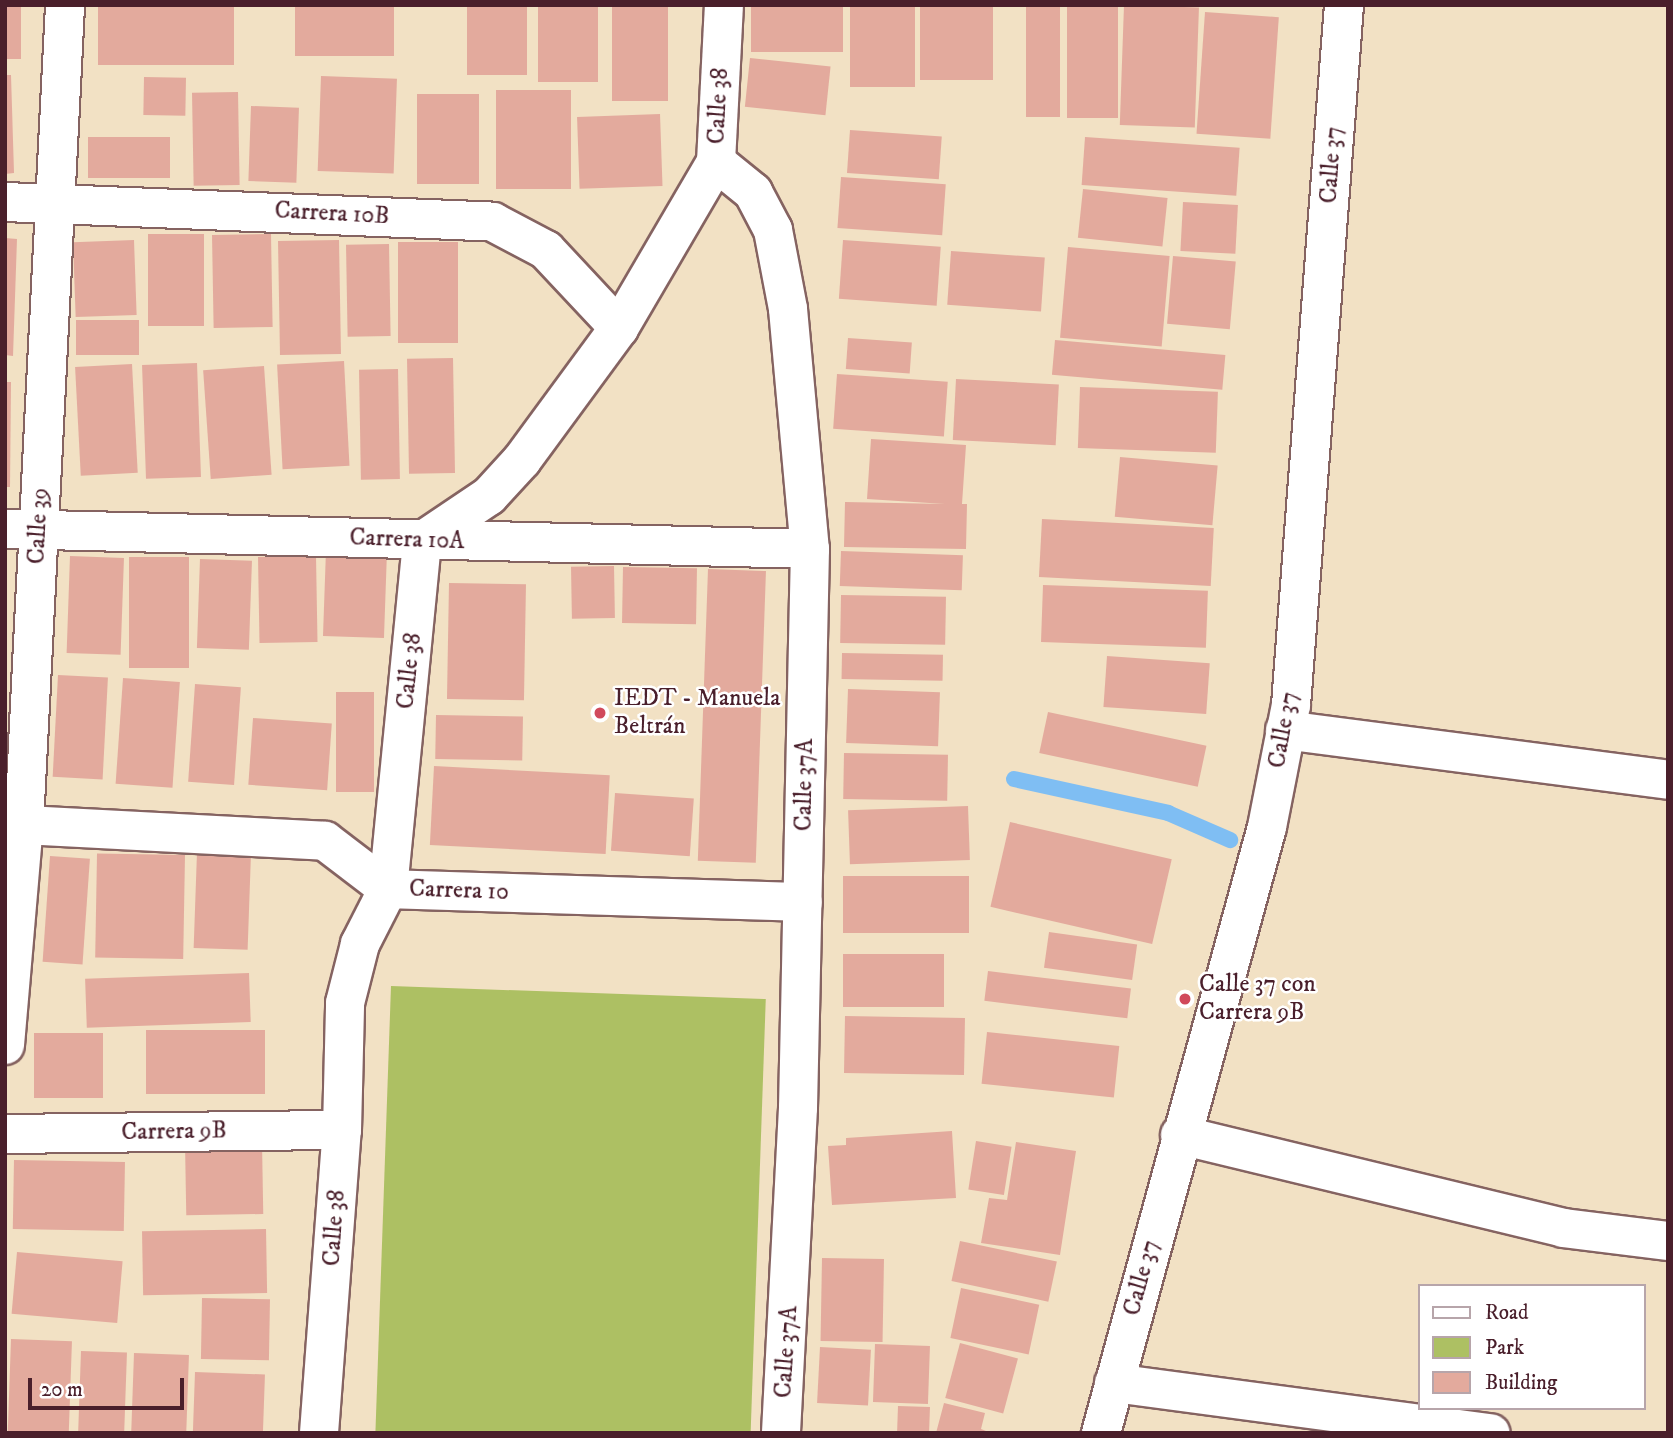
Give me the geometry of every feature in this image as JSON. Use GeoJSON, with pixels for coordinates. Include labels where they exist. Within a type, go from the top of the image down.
{"type":"FeatureCollection","features":[{"type":"Feature","properties":{"kind":"street","name":"Calle 39"},"geometry":{"type":"LineString","coordinates":[[5,1045],[15,824],[22,529],[53,201],[65,5]]}},
{"type":"Feature","properties":{"kind":"street","name":"Calle 38"},"geometry":{"type":"LineString","coordinates":[[319,1433],[342,1130],[345,1003],[360,944],[388,889],[422,541],[489,496],[505,478],[619,328],[716,162],[723,5]]}},
{"type":"Feature","properties":{"kind":"street","name":"Calle 37"},"geometry":{"type":"LineString","coordinates":[[1101,1433],[1266,827],[1291,705],[1344,5]]}},
{"type":"Feature","properties":{"kind":"street","name":"Calle 37A"},"geometry":{"type":"LineString","coordinates":[[716,162],[753,192],[773,230],[788,309],[810,549],[793,1248],[781,1433]]}},
{"type":"Feature","properties":{"kind":"street","name":"Carrera 10B"},"geometry":{"type":"LineString","coordinates":[[5,202],[53,201],[493,222],[546,250],[619,328]]}},
{"type":"Feature","properties":{"kind":"street","name":"Carrera 10A"},"geometry":{"type":"LineString","coordinates":[[22,529],[810,549]]}},
{"type":"Feature","properties":{"kind":"street"},"geometry":{"type":"LineString","coordinates":[[1285,730],[1668,780]]}},
{"type":"Feature","properties":{"kind":"street","name":"Carrera 10"},"geometry":{"type":"LineString","coordinates":[[15,824],[326,841],[388,889],[803,902]]}},
{"type":"Feature","properties":{"kind":"street","name":"Carrera 9B"},"geometry":{"type":"LineString","coordinates":[[5,1134],[342,1130]]}},
{"type":"Feature","properties":{"kind":"street"},"geometry":{"type":"LineString","coordinates":[[1180,1135],[1563,1228],[1668,1241]]}},
{"type":"Feature","properties":{"kind":"street"},"geometry":{"type":"LineString","coordinates":[[1114,1384],[1491,1433]]}},
{"type":"Feature","properties":{"kind":"green space"},"geometry":{"type":"Polygon","coordinates":[[[391,986],[766,999],[751,1433],[375,1433],[391,986]]]}},
{"type":"Feature","properties":{"kind":"building"},"geometry":{"type":"Polygon","coordinates":[[[5,5],[21,5],[21,59],[5,59],[5,5]]]}},
{"type":"Feature","properties":{"kind":"building"},"geometry":{"type":"Polygon","coordinates":[[[98,5],[234,5],[234,65],[98,65],[98,5]]]}},
{"type":"Feature","properties":{"kind":"building"},"geometry":{"type":"Polygon","coordinates":[[[295,5],[394,5],[394,56],[295,56],[295,5]]]}},
{"type":"Feature","properties":{"kind":"building"},"geometry":{"type":"Polygon","coordinates":[[[467,5],[527,5],[527,75],[467,75],[467,5]]]}},
{"type":"Feature","properties":{"kind":"building"},"geometry":{"type":"Polygon","coordinates":[[[538,5],[598,5],[598,82],[538,82],[538,5]]]}},
{"type":"Feature","properties":{"kind":"building"},"geometry":{"type":"Polygon","coordinates":[[[612,5],[668,5],[668,101],[612,101],[612,5]]]}},
{"type":"Feature","properties":{"kind":"building"},"geometry":{"type":"Polygon","coordinates":[[[751,5],[843,5],[843,52],[751,52],[751,5]]]}},
{"type":"Feature","properties":{"kind":"building"},"geometry":{"type":"Polygon","coordinates":[[[850,5],[915,5],[915,87],[850,87],[850,5]]]}},
{"type":"Feature","properties":{"kind":"building"},"geometry":{"type":"Polygon","coordinates":[[[920,5],[993,5],[993,80],[920,80],[920,5]]]}},
{"type":"Feature","properties":{"kind":"building"},"geometry":{"type":"Polygon","coordinates":[[[1026,5],[1060,5],[1060,117],[1026,117],[1026,5]]]}},
{"type":"Feature","properties":{"kind":"building"},"geometry":{"type":"Polygon","coordinates":[[[1067,5],[1118,5],[1118,118],[1067,118],[1067,5]]]}},
{"type":"Feature","properties":{"kind":"building"},"geometry":{"type":"Polygon","coordinates":[[[1124,5],[1199,8],[1195,128],[1120,125],[1124,5]]]}},
{"type":"Feature","properties":{"kind":"building"},"geometry":{"type":"Polygon","coordinates":[[[1205,12],[1279,17],[1270,139],[1196,134],[1205,12]]]}},
{"type":"Feature","properties":{"kind":"building"},"geometry":{"type":"Polygon","coordinates":[[[750,58],[831,66],[825,115],[745,107],[750,58]]]}},
{"type":"Feature","properties":{"kind":"building"},"geometry":{"type":"Polygon","coordinates":[[[5,75],[11,75],[14,173],[5,174],[5,75]]]}},
{"type":"Feature","properties":{"kind":"building"},"geometry":{"type":"Polygon","coordinates":[[[321,76],[397,79],[394,174],[318,171],[321,76]]]}},
{"type":"Feature","properties":{"kind":"building"},"geometry":{"type":"Polygon","coordinates":[[[144,77],[186,78],[185,116],[143,115],[144,77]]]}},
{"type":"Feature","properties":{"kind":"building"},"geometry":{"type":"Polygon","coordinates":[[[496,90],[571,90],[571,189],[496,189],[496,90]]]}},
{"type":"Feature","properties":{"kind":"building"},"geometry":{"type":"Polygon","coordinates":[[[238,92],[240,185],[194,186],[192,93],[238,92]]]}},
{"type":"Feature","properties":{"kind":"building"},"geometry":{"type":"Polygon","coordinates":[[[417,94],[479,94],[479,184],[417,184],[417,94]]]}},
{"type":"Feature","properties":{"kind":"building"},"geometry":{"type":"Polygon","coordinates":[[[251,106],[299,108],[296,183],[248,181],[251,106]]]}},
{"type":"Feature","properties":{"kind":"building"},"geometry":{"type":"Polygon","coordinates":[[[660,114],[663,186],[580,189],[577,117],[660,114]]]}},
{"type":"Feature","properties":{"kind":"building"},"geometry":{"type":"Polygon","coordinates":[[[850,130],[942,136],[939,179],[847,173],[850,130]]]}},
{"type":"Feature","properties":{"kind":"building"},"geometry":{"type":"Polygon","coordinates":[[[88,137],[170,137],[170,178],[88,178],[88,137]]]}},
{"type":"Feature","properties":{"kind":"building"},"geometry":{"type":"Polygon","coordinates":[[[1085,137],[1240,148],[1236,196],[1082,185],[1085,137]]]}},
{"type":"Feature","properties":{"kind":"building"},"geometry":{"type":"Polygon","coordinates":[[[841,177],[946,184],[942,235],[837,228],[841,177]]]}},
{"type":"Feature","properties":{"kind":"building"},"geometry":{"type":"Polygon","coordinates":[[[1083,189],[1168,198],[1162,247],[1078,238],[1083,189]]]}},
{"type":"Feature","properties":{"kind":"building"},"geometry":{"type":"Polygon","coordinates":[[[1183,202],[1238,205],[1235,254],[1180,251],[1183,202]]]}},
{"type":"Feature","properties":{"kind":"building"},"geometry":{"type":"Polygon","coordinates":[[[148,234],[204,234],[204,326],[148,326],[148,234]]]}},
{"type":"Feature","properties":{"kind":"building"},"geometry":{"type":"Polygon","coordinates":[[[271,234],[273,327],[214,328],[212,235],[271,234]]]}},
{"type":"Feature","properties":{"kind":"building"},"geometry":{"type":"Polygon","coordinates":[[[5,238],[17,239],[13,356],[5,355],[5,238]]]}},
{"type":"Feature","properties":{"kind":"building"},"geometry":{"type":"Polygon","coordinates":[[[134,240],[137,315],[76,317],[73,242],[134,240]]]}},
{"type":"Feature","properties":{"kind":"building"},"geometry":{"type":"Polygon","coordinates":[[[339,240],[341,354],[280,355],[278,241],[339,240]]]}},
{"type":"Feature","properties":{"kind":"building"},"geometry":{"type":"Polygon","coordinates":[[[843,240],[941,247],[937,306],[839,299],[843,240]]]}},
{"type":"Feature","properties":{"kind":"building"},"geometry":{"type":"Polygon","coordinates":[[[398,242],[458,242],[458,343],[398,343],[398,242]]]}},
{"type":"Feature","properties":{"kind":"building"},"geometry":{"type":"Polygon","coordinates":[[[389,244],[391,336],[348,337],[346,245],[389,244]]]}},
{"type":"Feature","properties":{"kind":"building"},"geometry":{"type":"Polygon","coordinates":[[[1068,247],[1170,256],[1162,347],[1060,338],[1068,247]]]}},
{"type":"Feature","properties":{"kind":"building"},"geometry":{"type":"Polygon","coordinates":[[[951,251],[1045,258],[1041,311],[947,305],[951,251]]]}},
{"type":"Feature","properties":{"kind":"building"},"geometry":{"type":"Polygon","coordinates":[[[1173,256],[1236,261],[1230,329],[1167,324],[1173,256]]]}},
{"type":"Feature","properties":{"kind":"building"},"geometry":{"type":"Polygon","coordinates":[[[76,320],[139,320],[139,355],[76,355],[76,320]]]}},
{"type":"Feature","properties":{"kind":"building"},"geometry":{"type":"Polygon","coordinates":[[[848,338],[912,342],[910,373],[846,369],[848,338]]]}},
{"type":"Feature","properties":{"kind":"building"},"geometry":{"type":"Polygon","coordinates":[[[1055,340],[1225,355],[1222,390],[1052,375],[1055,340]]]}},
{"type":"Feature","properties":{"kind":"building"},"geometry":{"type":"Polygon","coordinates":[[[453,358],[455,473],[409,474],[407,359],[453,358]]]}},
{"type":"Feature","properties":{"kind":"building"},"geometry":{"type":"Polygon","coordinates":[[[344,361],[349,466],[283,469],[277,365],[344,361]]]}},
{"type":"Feature","properties":{"kind":"building"},"geometry":{"type":"Polygon","coordinates":[[[197,363],[201,477],[146,479],[142,365],[197,363]]]}},
{"type":"Feature","properties":{"kind":"building"},"geometry":{"type":"Polygon","coordinates":[[[132,364],[138,473],[81,476],[75,367],[132,364]]]}},
{"type":"Feature","properties":{"kind":"building"},"geometry":{"type":"Polygon","coordinates":[[[264,366],[272,475],[211,479],[203,370],[264,366]]]}},
{"type":"Feature","properties":{"kind":"building"},"geometry":{"type":"Polygon","coordinates":[[[398,369],[400,479],[361,480],[359,370],[398,369]]]}},
{"type":"Feature","properties":{"kind":"building"},"geometry":{"type":"Polygon","coordinates":[[[837,374],[948,382],[944,437],[833,429],[837,374]]]}},
{"type":"Feature","properties":{"kind":"building"},"geometry":{"type":"Polygon","coordinates":[[[956,379],[1059,384],[1056,445],[953,440],[956,379]]]}},
{"type":"Feature","properties":{"kind":"building"},"geometry":{"type":"Polygon","coordinates":[[[5,382],[11,382],[10,487],[5,487],[5,382]]]}},
{"type":"Feature","properties":{"kind":"building"},"geometry":{"type":"Polygon","coordinates":[[[1080,387],[1218,392],[1216,453],[1078,448],[1080,387]]]}},
{"type":"Feature","properties":{"kind":"building"},"geometry":{"type":"Polygon","coordinates":[[[871,439],[966,445],[962,504],[967,504],[966,549],[844,547],[845,502],[945,504],[867,499],[871,439]]]}},
{"type":"Feature","properties":{"kind":"building"},"geometry":{"type":"Polygon","coordinates":[[[1120,457],[1218,466],[1212,525],[1115,517],[1120,457]]]}},
{"type":"Feature","properties":{"kind":"building"},"geometry":{"type":"Polygon","coordinates":[[[1042,519],[1214,528],[1211,586],[1039,577],[1042,519]]]}},
{"type":"Feature","properties":{"kind":"building"},"geometry":{"type":"Polygon","coordinates":[[[326,550],[387,552],[384,638],[323,636],[326,550]]]}},
{"type":"Feature","properties":{"kind":"building"},"geometry":{"type":"Polygon","coordinates":[[[841,551],[963,555],[962,590],[840,586],[841,551]]]}},
{"type":"Feature","properties":{"kind":"building"},"geometry":{"type":"Polygon","coordinates":[[[70,556],[124,558],[121,655],[67,653],[70,556]]]}},
{"type":"Feature","properties":{"kind":"building"},"geometry":{"type":"Polygon","coordinates":[[[316,556],[318,642],[260,643],[258,557],[316,556]]]}},
{"type":"Feature","properties":{"kind":"building"},"geometry":{"type":"Polygon","coordinates":[[[129,557],[189,557],[189,668],[129,668],[129,557]]]}},
{"type":"Feature","properties":{"kind":"building"},"geometry":{"type":"Polygon","coordinates":[[[200,559],[252,561],[249,650],[197,648],[200,559]]]}},
{"type":"Feature","properties":{"kind":"building"},"geometry":{"type":"Polygon","coordinates":[[[614,566],[615,618],[572,619],[571,567],[614,566]]]}},
{"type":"Feature","properties":{"kind":"building"},"geometry":{"type":"Polygon","coordinates":[[[623,567],[697,568],[696,624],[622,623],[623,567]]]}},
{"type":"Feature","properties":{"kind":"building"},"geometry":{"type":"Polygon","coordinates":[[[708,569],[766,571],[756,863],[698,861],[708,569]]]}},
{"type":"Feature","properties":{"kind":"building"},"geometry":{"type":"Polygon","coordinates":[[[449,583],[526,584],[524,700],[447,699],[449,583]]]}},
{"type":"Feature","properties":{"kind":"building"},"geometry":{"type":"Polygon","coordinates":[[[1043,585],[1208,591],[1206,648],[1041,642],[1043,585]]]}},
{"type":"Feature","properties":{"kind":"building"},"geometry":{"type":"Polygon","coordinates":[[[841,595],[946,597],[945,645],[840,643],[841,595]]]}},
{"type":"Feature","properties":{"kind":"building"},"geometry":{"type":"Polygon","coordinates":[[[842,653],[943,655],[943,681],[842,679],[842,653]]]}},
{"type":"Feature","properties":{"kind":"building"},"geometry":{"type":"Polygon","coordinates":[[[1107,656],[1210,663],[1206,714],[1103,707],[1107,656]]]}},
{"type":"Feature","properties":{"kind":"building"},"geometry":{"type":"Polygon","coordinates":[[[58,675],[108,678],[103,779],[53,777],[58,675]]]}},
{"type":"Feature","properties":{"kind":"building"},"geometry":{"type":"Polygon","coordinates":[[[123,678],[180,682],[172,788],[116,784],[123,678]]]}},
{"type":"Feature","properties":{"kind":"building"},"geometry":{"type":"Polygon","coordinates":[[[195,684],[241,687],[234,785],[188,782],[195,684]]]}},
{"type":"Feature","properties":{"kind":"building"},"geometry":{"type":"Polygon","coordinates":[[[848,689],[940,692],[938,746],[846,743],[848,689]]]}},
{"type":"Feature","properties":{"kind":"building"},"geometry":{"type":"Polygon","coordinates":[[[336,692],[374,692],[374,792],[336,792],[336,692]]]}},
{"type":"Feature","properties":{"kind":"building"},"geometry":{"type":"Polygon","coordinates":[[[1048,712],[1206,746],[1198,787],[1039,753],[1048,712]]]}},
{"type":"Feature","properties":{"kind":"building"},"geometry":{"type":"Polygon","coordinates":[[[436,715],[523,717],[522,761],[435,759],[436,715]]]}},
{"type":"Feature","properties":{"kind":"building"},"geometry":{"type":"Polygon","coordinates":[[[253,718],[332,724],[327,790],[248,785],[253,718]]]}},
{"type":"Feature","properties":{"kind":"building"},"geometry":{"type":"Polygon","coordinates":[[[844,753],[948,755],[947,801],[843,799],[844,753]]]}},
{"type":"Feature","properties":{"kind":"building"},"geometry":{"type":"Polygon","coordinates":[[[434,766],[610,775],[606,854],[430,845],[434,766]]]}},
{"type":"Feature","properties":{"kind":"building"},"geometry":{"type":"Polygon","coordinates":[[[615,793],[694,799],[690,856],[611,851],[615,793]]]}},
{"type":"Feature","properties":{"kind":"building"},"geometry":{"type":"Polygon","coordinates":[[[968,806],[970,860],[850,864],[848,810],[968,806]]]}},
{"type":"Feature","properties":{"kind":"building"},"geometry":{"type":"Polygon","coordinates":[[[1010,822],[1172,859],[1152,944],[990,907],[1010,822]]]}},
{"type":"Feature","properties":{"kind":"building"},"geometry":{"type":"Polygon","coordinates":[[[197,852],[251,854],[248,950],[194,948],[197,852]]]}},
{"type":"Feature","properties":{"kind":"building"},"geometry":{"type":"Polygon","coordinates":[[[97,853],[185,855],[183,959],[95,957],[97,853]]]}},
{"type":"Feature","properties":{"kind":"building"},"geometry":{"type":"Polygon","coordinates":[[[50,856],[90,859],[83,965],[43,962],[50,856]]]}},
{"type":"Feature","properties":{"kind":"building"},"geometry":{"type":"Polygon","coordinates":[[[843,876],[969,876],[969,933],[843,933],[843,876]]]}},
{"type":"Feature","properties":{"kind":"building"},"geometry":{"type":"Polygon","coordinates":[[[1049,932],[1137,944],[1132,980],[1044,968],[1049,932]]]}},
{"type":"Feature","properties":{"kind":"building"},"geometry":{"type":"Polygon","coordinates":[[[843,954],[944,954],[944,1007],[843,1007],[843,954]]]}},
{"type":"Feature","properties":{"kind":"building"},"geometry":{"type":"Polygon","coordinates":[[[988,971],[1131,989],[1127,1018],[984,1001],[988,971]]]}},
{"type":"Feature","properties":{"kind":"building"},"geometry":{"type":"Polygon","coordinates":[[[249,973],[251,1022],[87,1028],[85,979],[249,973]]]}},
{"type":"Feature","properties":{"kind":"building"},"geometry":{"type":"Polygon","coordinates":[[[845,1016],[965,1018],[964,1075],[844,1073],[845,1016]]]}},
{"type":"Feature","properties":{"kind":"building"},"geometry":{"type":"Polygon","coordinates":[[[146,1030],[265,1030],[265,1094],[146,1094],[146,1030]]]}},
{"type":"Feature","properties":{"kind":"building"},"geometry":{"type":"Polygon","coordinates":[[[987,1032],[1119,1046],[1114,1098],[982,1084],[987,1032]]]}},
{"type":"Feature","properties":{"kind":"building"},"geometry":{"type":"Polygon","coordinates":[[[34,1033],[103,1033],[103,1098],[34,1098],[34,1033]]]}},
{"type":"Feature","properties":{"kind":"building"},"geometry":{"type":"Polygon","coordinates":[[[952,1131],[956,1198],[832,1205],[828,1146],[846,1145],[846,1138],[952,1131]]]}},
{"type":"Feature","properties":{"kind":"building"},"geometry":{"type":"Polygon","coordinates":[[[976,1141],[1012,1147],[1004,1195],[968,1189],[976,1141]]]}},
{"type":"Feature","properties":{"kind":"building"},"geometry":{"type":"Polygon","coordinates":[[[262,1142],[263,1214],[186,1215],[185,1143],[262,1142]]]}},
{"type":"Feature","properties":{"kind":"building"},"geometry":{"type":"Polygon","coordinates":[[[1016,1142],[1076,1151],[1060,1255],[981,1243],[989,1198],[1007,1200],[1016,1142]]]}},
{"type":"Feature","properties":{"kind":"building"},"geometry":{"type":"Polygon","coordinates":[[[14,1160],[125,1162],[124,1231],[13,1229],[14,1160]]]}},
{"type":"Feature","properties":{"kind":"building"},"geometry":{"type":"Polygon","coordinates":[[[266,1229],[267,1293],[143,1295],[142,1231],[266,1229]]]}},
{"type":"Feature","properties":{"kind":"building"},"geometry":{"type":"Polygon","coordinates":[[[960,1241],[1057,1262],[1048,1302],[951,1281],[960,1241]]]}},
{"type":"Feature","properties":{"kind":"building"},"geometry":{"type":"Polygon","coordinates":[[[17,1252],[123,1261],[117,1323],[12,1314],[17,1252]]]}},
{"type":"Feature","properties":{"kind":"building"},"geometry":{"type":"Polygon","coordinates":[[[822,1258],[884,1259],[883,1342],[821,1341],[822,1258]]]}},
{"type":"Feature","properties":{"kind":"building"},"geometry":{"type":"Polygon","coordinates":[[[961,1288],[1039,1305],[1029,1355],[950,1338],[961,1288]]]}},
{"type":"Feature","properties":{"kind":"building"},"geometry":{"type":"Polygon","coordinates":[[[202,1298],[270,1299],[269,1360],[201,1359],[202,1298]]]}},
{"type":"Feature","properties":{"kind":"building"},"geometry":{"type":"Polygon","coordinates":[[[11,1339],[72,1341],[69,1433],[8,1433],[11,1339]]]}},
{"type":"Feature","properties":{"kind":"building"},"geometry":{"type":"Polygon","coordinates":[[[960,1343],[1018,1359],[1003,1414],[945,1398],[960,1343]]]}},
{"type":"Feature","properties":{"kind":"building"},"geometry":{"type":"Polygon","coordinates":[[[875,1344],[930,1346],[928,1404],[873,1402],[875,1344]]]}},
{"type":"Feature","properties":{"kind":"building"},"geometry":{"type":"Polygon","coordinates":[[[820,1347],[871,1350],[868,1406],[817,1403],[820,1347]]]}},
{"type":"Feature","properties":{"kind":"building"},"geometry":{"type":"Polygon","coordinates":[[[81,1351],[127,1353],[124,1433],[78,1433],[81,1351]]]}},
{"type":"Feature","properties":{"kind":"building"},"geometry":{"type":"Polygon","coordinates":[[[134,1353],[189,1355],[186,1433],[131,1433],[134,1353]]]}},
{"type":"Feature","properties":{"kind":"building"},"geometry":{"type":"Polygon","coordinates":[[[195,1372],[265,1374],[263,1433],[193,1433],[195,1372]]]}},
{"type":"Feature","properties":{"kind":"building"},"geometry":{"type":"Polygon","coordinates":[[[944,1403],[985,1413],[981,1429],[991,1433],[936,1433],[944,1403]]]}},
{"type":"Feature","properties":{"kind":"building"},"geometry":{"type":"Polygon","coordinates":[[[898,1406],[930,1407],[929,1433],[897,1433],[898,1406]]]}},
{"type":"Feature","properties":{"kind":"waterway"},"geometry":{"type":"LineString","coordinates":[[1014,779],[1168,813],[1230,840]]}},
{"type":"Feature","properties":{"kind":"place","name":"IEDT - Manuela Beltrán"},"geometry":{"type":"Point","coordinates":[600,713]}},
{"type":"Feature","properties":{"kind":"place","name":"Calle 37 con Carrera 9B"},"geometry":{"type":"Point","coordinates":[1185,999]}}]}
